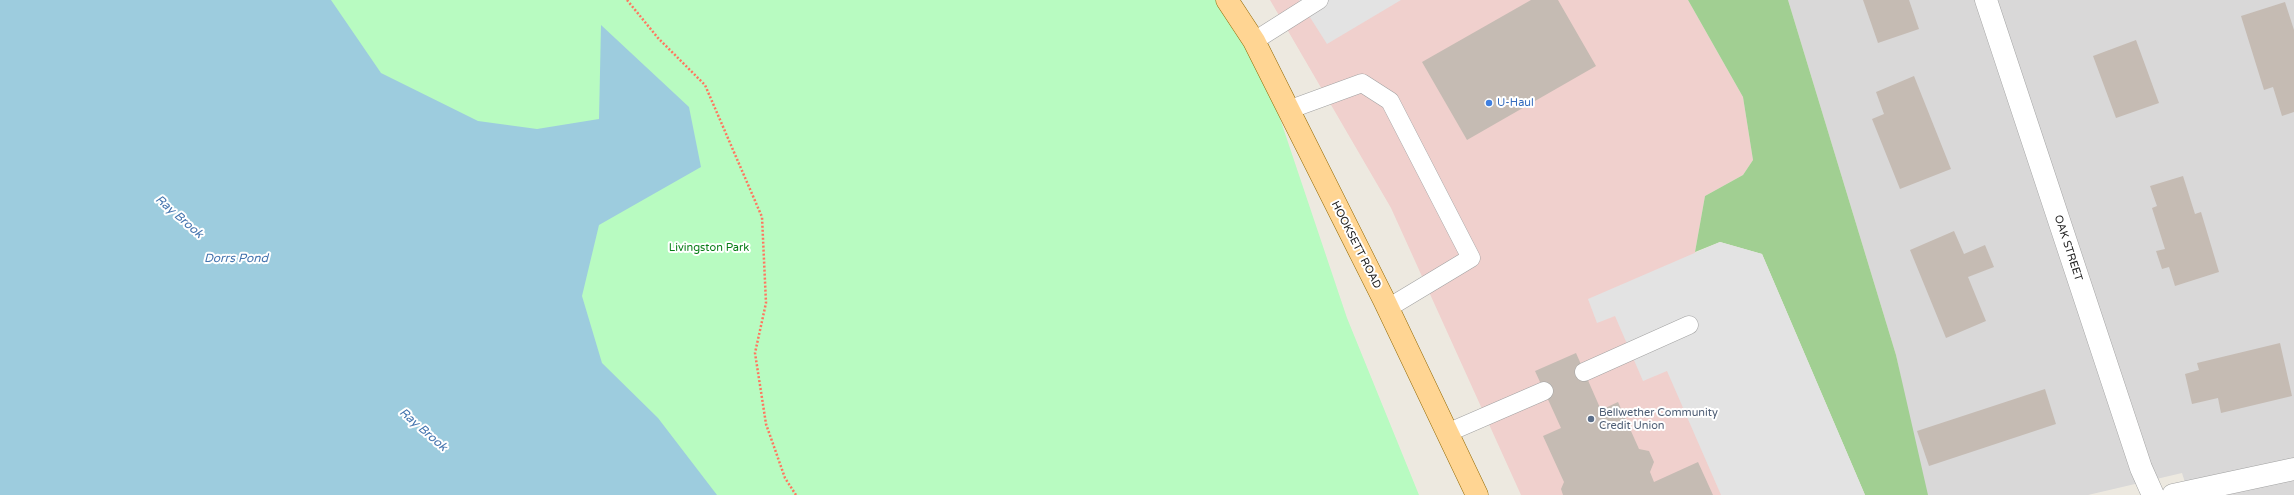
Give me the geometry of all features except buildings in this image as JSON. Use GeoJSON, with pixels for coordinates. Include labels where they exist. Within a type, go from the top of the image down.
{"type":"FeatureCollection","features":[{"type":"Feature","properties":{"kind":"main road","name":"HOOKSETT ROAD"},"geometry":{"type":"LineString","coordinates":[[1227,0],[1254,41],[1388,308],[1477,495]]}},
{"type":"Feature","properties":{"kind":"street","name":"OAK STREET"},"geometry":{"type":"LineString","coordinates":[[1986,0],[2141,468],[2152,495]]}},
{"type":"Feature","properties":{"kind":"street"},"geometry":{"type":"LineString","coordinates":[[2173,495],[2294,469]]}},
{"type":"Feature","properties":{"kind":"lane"},"geometry":{"type":"LineString","coordinates":[[1254,41],[1319,0]]}},
{"type":"Feature","properties":{"kind":"lane"},"geometry":{"type":"LineString","coordinates":[[1288,110],[1362,83],[1390,101],[1471,258],[1388,308]]}},
{"type":"Feature","properties":{"kind":"lane"},"geometry":{"type":"LineString","coordinates":[[1584,372],[1689,325]]}},
{"type":"Feature","properties":{"kind":"lane"},"geometry":{"type":"LineString","coordinates":[[1447,433],[1544,390]]}},
{"type":"Feature","properties":{"kind":"path"},"geometry":{"type":"LineString","coordinates":[[627,0],[658,38],[706,85],[762,216],[766,303],[755,353],[766,424],[785,478],[796,495]]}},
{"type":"Feature","properties":{"kind":"shaded area"},"geometry":{"type":"Polygon","coordinates":[[[1270,0],[1688,0],[1743,97],[1753,160],[1743,175],[1705,196],[1695,252],[1865,495],[1521,495],[1391,208],[1270,0]]]}},
{"type":"Feature","properties":{"kind":"shaded area"},"geometry":{"type":"Polygon","coordinates":[[[1299,0],[1401,0],[1327,44],[1299,0]]]}},
{"type":"Feature","properties":{"kind":"shaded area"},"geometry":{"type":"Polygon","coordinates":[[[1788,0],[2294,0],[2294,495],[2189,495],[2182,473],[2088,495],[1925,495],[1896,355],[1788,0]]]}},
{"type":"Feature","properties":{"kind":"shaded area"},"geometry":{"type":"Polygon","coordinates":[[[1720,242],[1762,254],[1865,495],[1721,495],[1667,371],[1643,381],[1615,316],[1597,323],[1588,299],[1720,242]]]}},
{"type":"Feature","properties":{"kind":"green space","name":"Livingston Park"},"geometry":{"type":"Polygon","coordinates":[[[0,0],[1227,0],[1254,41],[1347,318],[1419,495],[0,495],[0,0]]]}},
{"type":"Feature","properties":{"kind":"green space"},"geometry":{"type":"Polygon","coordinates":[[[1688,0],[1788,0],[1896,355],[1928,495],[1865,495],[1762,254],[1720,242],[1695,252],[1705,196],[1743,175],[1753,160],[1743,97],[1688,0]]]}},
{"type":"Feature","properties":{"kind":"water","name":"Dorrs Pond"},"geometry":{"type":"Polygon","coordinates":[[[0,0],[331,0],[381,73],[478,121],[537,129],[599,119],[601,25],[689,107],[701,167],[599,225],[582,296],[602,363],[658,418],[717,495],[0,495],[0,0]]]}},
{"type":"Feature","properties":{"kind":"place","name":"U-Haul"},"geometry":{"type":"Point","coordinates":[1489,103]}},
{"type":"Feature","properties":{"kind":"place","name":"Bellwether Community Credit Union"},"geometry":{"type":"Point","coordinates":[1591,419]}},
{"type":"Feature","properties":{"kind":"water label","name":"Ray Brook"},"geometry":{"type":"Point","coordinates":[179,217]}},
{"type":"Feature","properties":{"kind":"water label","name":"Ray Brook"},"geometry":{"type":"Point","coordinates":[423,430]}}]}
